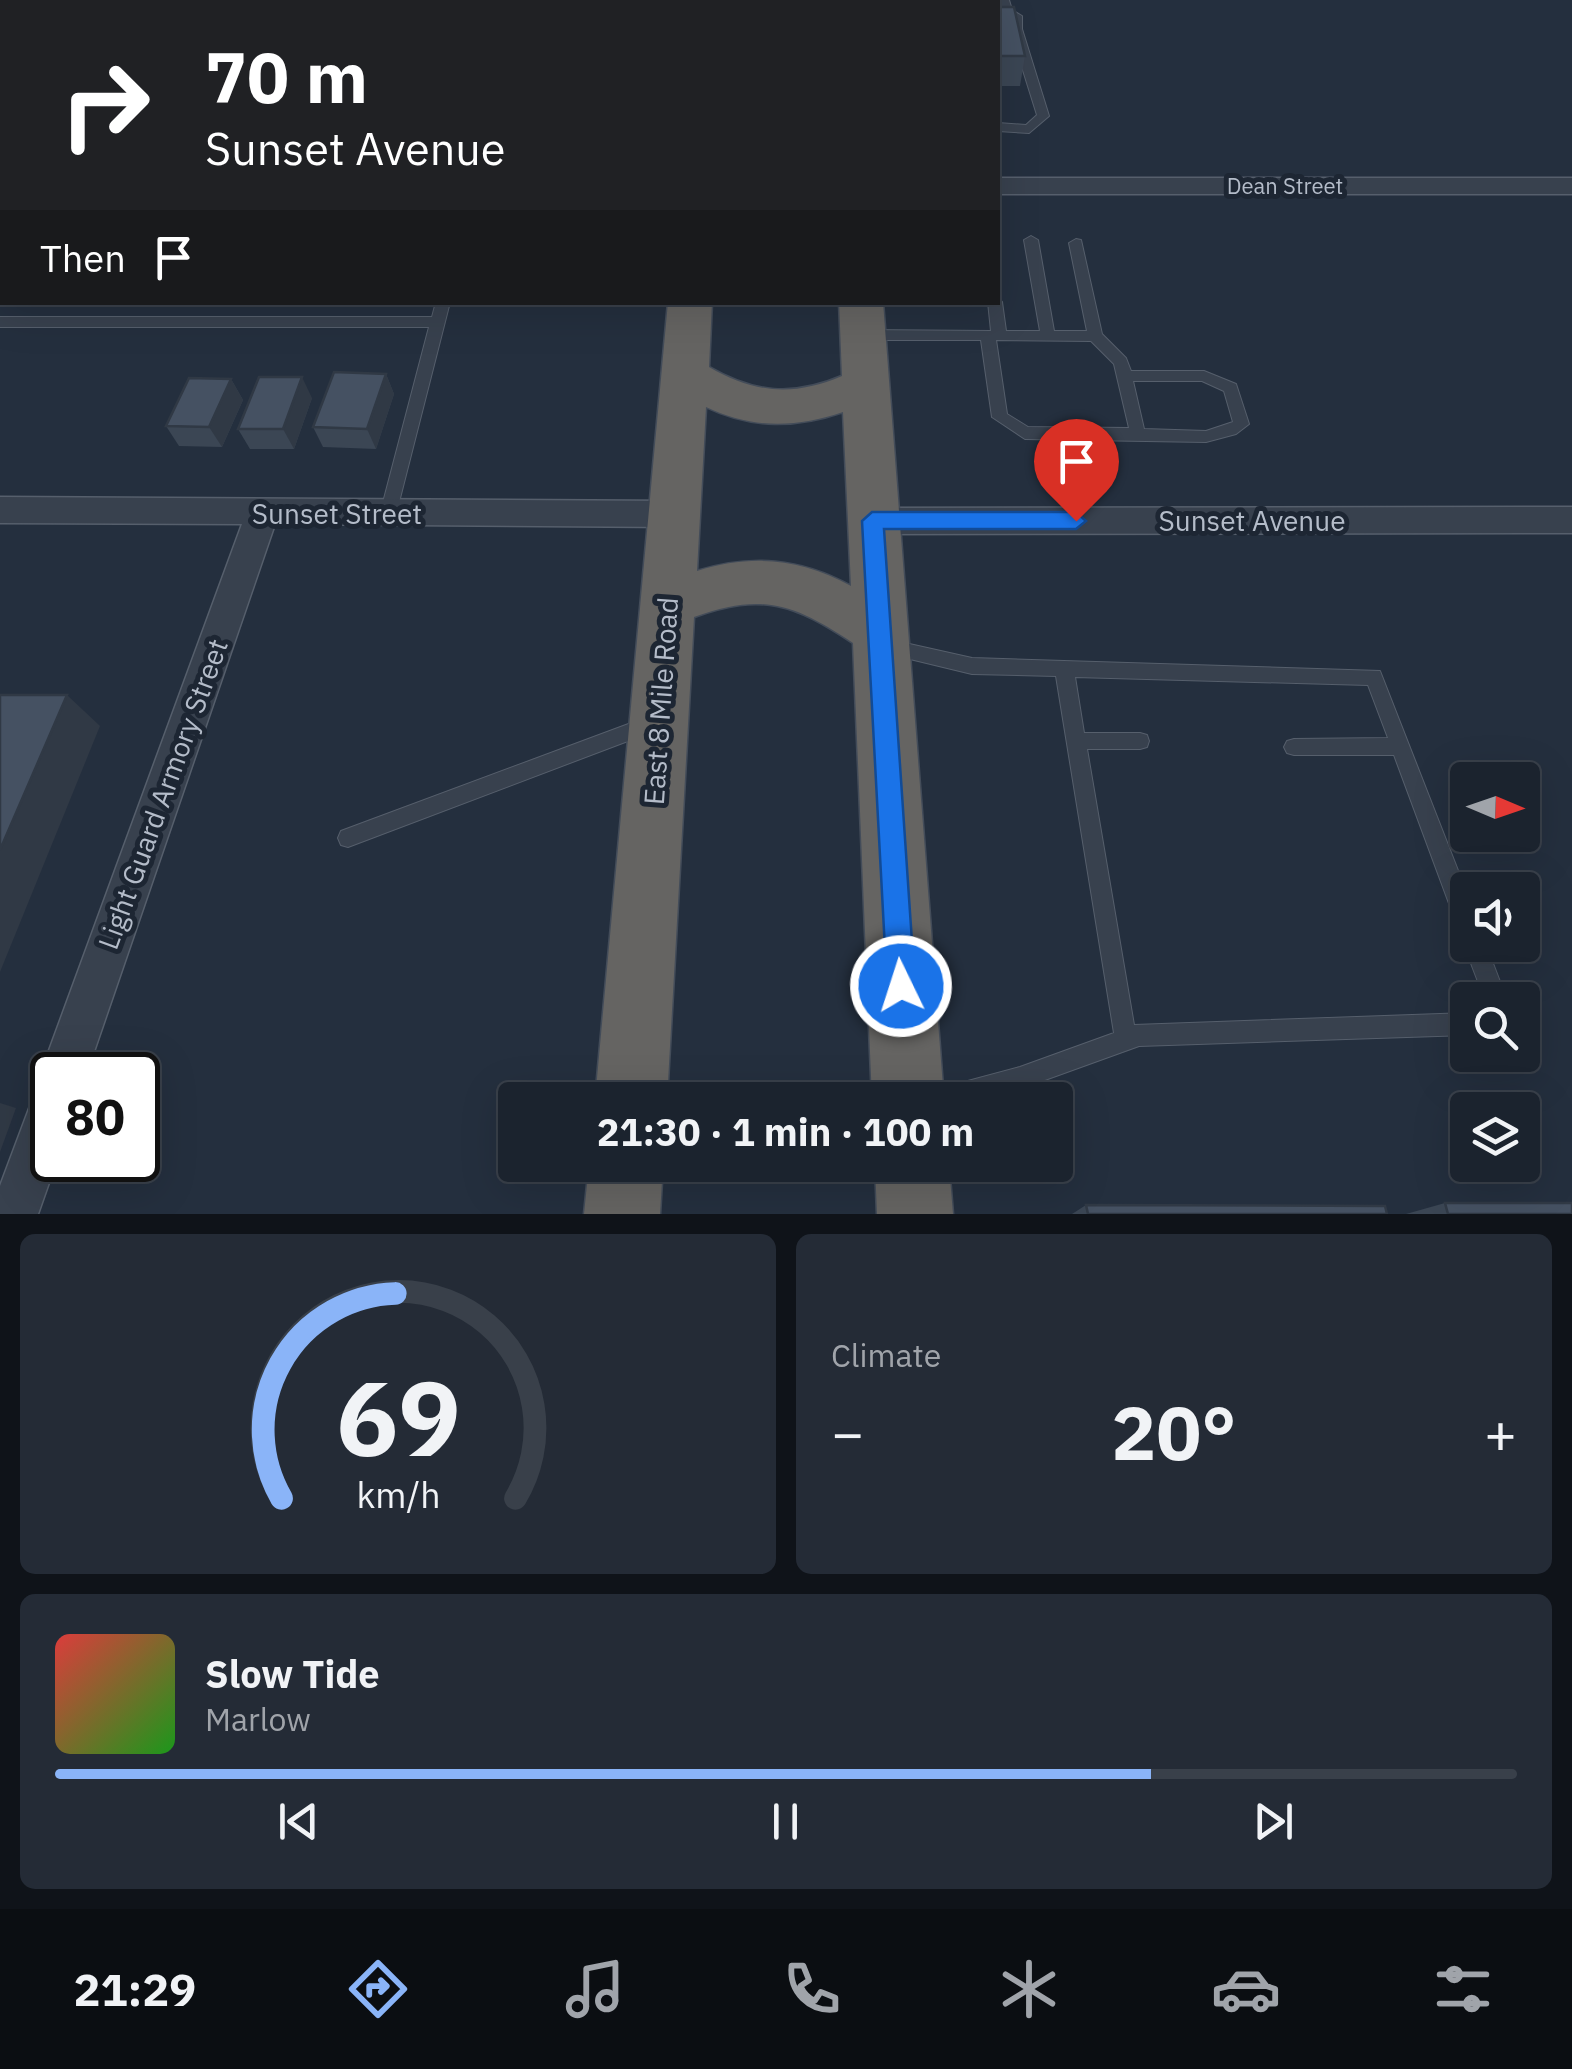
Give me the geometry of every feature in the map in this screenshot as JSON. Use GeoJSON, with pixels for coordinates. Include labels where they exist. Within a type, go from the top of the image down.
{"type":"FeatureCollection","features":[{"type":"Feature","properties":{"kind":"highway","name":"East 8 Mile Road"},"geometry":{"type":"LineString","coordinates":[[632,1082],[690,305]]}},
{"type":"Feature","properties":{"kind":"highway"},"geometry":{"type":"LineString","coordinates":[[862,319],[907,1082]]}},
{"type":"Feature","properties":{"kind":"highway"},"geometry":{"type":"LineString","coordinates":[[685,374],[716,394],[740,403],[787,410],[832,400],[866,385]]}},
{"type":"Feature","properties":{"kind":"highway"},"geometry":{"type":"LineString","coordinates":[[669,603],[734,581],[778,580],[832,599],[879,637]]}},
{"type":"Feature","properties":{"kind":"highway"},"geometry":{"type":"LineString","coordinates":[[622,1214],[625,1182]]}},
{"type":"Feature","properties":{"kind":"highway"},"geometry":{"type":"LineString","coordinates":[[913,1182],[915,1214]]}},
{"type":"Feature","properties":{"kind":"street","name":"Dean Street"},"geometry":{"type":"LineString","coordinates":[[1000,186],[1572,186]]}},
{"type":"Feature","properties":{"kind":"street","name":"Sunset Street"},"geometry":{"type":"LineString","coordinates":[[0,510],[674,514]]}},
{"type":"Feature","properties":{"kind":"street","name":"Light Guard Armory Street"},"geometry":{"type":"LineString","coordinates":[[71,1052],[262,514]]}},
{"type":"Feature","properties":{"kind":"street","name":"Sunset Avenue"},"geometry":{"type":"LineString","coordinates":[[872,521],[1572,520]]}},
{"type":"Feature","properties":{"kind":"street"},"geometry":{"type":"LineString","coordinates":[[14,1214],[30,1169]]}},
{"type":"Feature","properties":{"kind":"lane"},"geometry":{"type":"LineString","coordinates":[[1000,127],[1029,128],[1043,116],[1016,29],[1017,16],[1003,8]]}},
{"type":"Feature","properties":{"kind":"lane"},"geometry":{"type":"LineString","coordinates":[[1000,26],[1016,29]]}},
{"type":"Feature","properties":{"kind":"lane"},"geometry":{"type":"LineString","coordinates":[[1032,240],[1048,336]]}},
{"type":"Feature","properties":{"kind":"lane"},"geometry":{"type":"LineString","coordinates":[[1076,242],[1095,336],[1121,362],[1138,434]]}},
{"type":"Feature","properties":{"kind":"lane"},"geometry":{"type":"LineString","coordinates":[[388,514],[442,305]]}},
{"type":"Feature","properties":{"kind":"lane"},"geometry":{"type":"LineString","coordinates":[[995,305],[993,336],[1000,418],[1011,427],[1025,433],[1217,435],[1231,433],[1242,424],[1232,388],[1217,379],[1124,376]]}},
{"type":"Feature","properties":{"kind":"lane"},"geometry":{"type":"LineString","coordinates":[[862,319],[993,336],[1095,336]]}},
{"type":"Feature","properties":{"kind":"lane"},"geometry":{"type":"LineString","coordinates":[[0,322],[438,322]]}},
{"type":"Feature","properties":{"kind":"lane"},"geometry":{"type":"LineString","coordinates":[[879,637],[972,666],[1374,677],[1450,877]]}},
{"type":"Feature","properties":{"kind":"lane"},"geometry":{"type":"LineString","coordinates":[[1064,668],[1126,1040]]}},
{"type":"Feature","properties":{"kind":"lane"},"geometry":{"type":"LineString","coordinates":[[348,838],[660,721]]}},
{"type":"Feature","properties":{"kind":"lane"},"geometry":{"type":"LineString","coordinates":[[1076,741],[1140,741]]}},
{"type":"Feature","properties":{"kind":"lane"},"geometry":{"type":"LineString","coordinates":[[1294,746],[1400,746]]}},
{"type":"Feature","properties":{"kind":"lane"},"geometry":{"type":"LineString","coordinates":[[1005,1082],[1139,1035],[1450,1025]]}},
{"type":"Feature","properties":{"kind":"building"},"geometry":{"type":"Polygon","coordinates":[[[1000,7],[1014,7],[1025,56],[1000,56],[1000,7]]]}},
{"type":"Feature","properties":{"kind":"building"},"geometry":{"type":"Polygon","coordinates":[[[334,372],[386,374],[367,429],[313,427],[334,372]]]}},
{"type":"Feature","properties":{"kind":"building"},"geometry":{"type":"Polygon","coordinates":[[[259,377],[302,377],[283,429],[238,429],[259,377]]]}},
{"type":"Feature","properties":{"kind":"building"},"geometry":{"type":"Polygon","coordinates":[[[189,378],[231,379],[209,427],[166,426],[189,378]]]}},
{"type":"Feature","properties":{"kind":"building"},"geometry":{"type":"Polygon","coordinates":[[[0,695],[67,695],[0,850],[0,695]]]}},
{"type":"Feature","properties":{"kind":"building"},"geometry":{"type":"Polygon","coordinates":[[[1445,1203],[1572,1203],[1572,1214],[1448,1214],[1445,1203]]]}},
{"type":"Feature","properties":{"kind":"building"},"geometry":{"type":"Polygon","coordinates":[[[1086,1205],[1385,1206],[1387,1214],[1088,1214],[1086,1205]]]}},
{"type":"Feature","properties":{"kind":"route"},"geometry":{"type":"LineString","coordinates":[[901,986],[872,521],[1076,521]]}}]}
